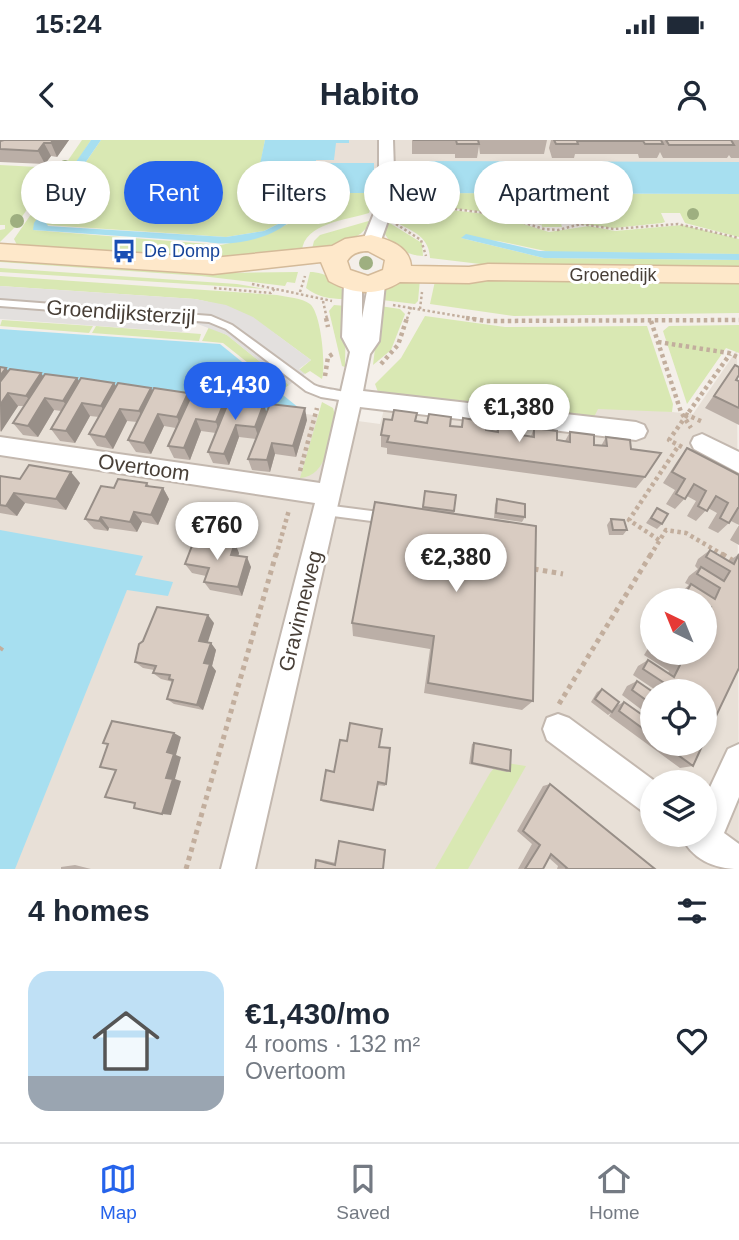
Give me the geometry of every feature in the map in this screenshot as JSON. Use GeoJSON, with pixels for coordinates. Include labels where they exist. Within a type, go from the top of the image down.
{"type":"FeatureCollection","features":[{"type":"Feature","properties":{"kind":"main road"},"geometry":{"type":"LineString","coordinates":[[371,243],[383,246],[365,278],[351,245],[371,243]]}},
{"type":"Feature","properties":{"kind":"main road","name":"Groenedijk"},"geometry":{"type":"LineString","coordinates":[[0,253],[245,266],[257,270],[365,278],[488,272],[739,275]]}},
{"type":"Feature","properties":{"kind":"street"},"geometry":{"type":"LineString","coordinates":[[386,140],[386,161]]}},
{"type":"Feature","properties":{"kind":"street"},"geometry":{"type":"LineString","coordinates":[[371,243],[378,224]]}},
{"type":"Feature","properties":{"kind":"street","name":"Gravinneweg"},"geometry":{"type":"LineString","coordinates":[[237,869],[352,398],[360,352],[369,341],[365,278]]}},
{"type":"Feature","properties":{"kind":"street","name":"Groendijksterzijl"},"geometry":{"type":"LineString","coordinates":[[352,398],[636,431]]}},
{"type":"Feature","properties":{"kind":"street"},"geometry":{"type":"LineString","coordinates":[[690,444],[739,463]]}},
{"type":"Feature","properties":{"kind":"street","name":"Overtoom"},"geometry":{"type":"LineString","coordinates":[[0,446],[295,490],[327,503]]}},
{"type":"Feature","properties":{"kind":"street"},"geometry":{"type":"LineString","coordinates":[[558,729],[640,790]]}},
{"type":"Feature","properties":{"kind":"street"},"geometry":{"type":"LineString","coordinates":[[717,805],[739,760]]}},
{"type":"Feature","properties":{"kind":"street"},"geometry":{"type":"LineString","coordinates":[[715,847],[739,864]]}},
{"type":"Feature","properties":{"kind":"lane","name":"Groendijksterzijl"},"geometry":{"type":"LineString","coordinates":[[0,303],[211,319],[229,327],[290,375],[321,394],[352,398]]}},
{"type":"Feature","properties":{"kind":"lane"},"geometry":{"type":"LineString","coordinates":[[327,503],[403,520]]}},
{"type":"Feature","properties":{"kind":"path"},"geometry":{"type":"LineString","coordinates":[[460,208],[495,214],[544,229],[558,230],[581,224],[614,229],[678,224],[739,238]]}},
{"type":"Feature","properties":{"kind":"path"},"geometry":{"type":"LineString","coordinates":[[330,301],[365,278],[486,321],[739,320]]}},
{"type":"Feature","properties":{"kind":"path"},"geometry":{"type":"LineString","coordinates":[[651,321],[684,418],[690,444]]}},
{"type":"Feature","properties":{"kind":"path"},"geometry":{"type":"LineString","coordinates":[[658,342],[730,354],[739,358]]}},
{"type":"Feature","properties":{"kind":"path"},"geometry":{"type":"LineString","coordinates":[[186,869],[295,490],[321,394],[328,356],[334,353]]}},
{"type":"Feature","properties":{"kind":"path"},"geometry":{"type":"LineString","coordinates":[[690,444],[669,440],[730,354]]}},
{"type":"Feature","properties":{"kind":"path"},"geometry":{"type":"LineString","coordinates":[[659,540],[629,520],[690,444]]}},
{"type":"Feature","properties":{"kind":"path"},"geometry":{"type":"LineString","coordinates":[[558,729],[548,722],[666,530],[686,533],[739,564]]}},
{"type":"Feature","properties":{"kind":"path"},"geometry":{"type":"LineString","coordinates":[[534,559],[534,582]]}},
{"type":"Feature","properties":{"kind":"path"},"geometry":{"type":"LineString","coordinates":[[534,569],[563,574]]}},
{"type":"Feature","properties":{"kind":"shaded area"},"geometry":{"type":"Polygon","coordinates":[[[284,140],[739,140],[739,164],[633,165],[633,161],[474,161],[474,167],[460,167],[460,161],[364,161],[364,168],[350,168],[350,161],[281,161],[284,140]]]}},
{"type":"Feature","properties":{"kind":"shaded area"},"geometry":{"type":"Polygon","coordinates":[[[0,286],[195,299],[226,305],[253,317],[311,360],[299,369],[305,374],[289,385],[227,335],[195,323],[186,323],[182,332],[0,319],[0,286]]]}},
{"type":"Feature","properties":{"kind":"shaded area"},"geometry":{"type":"Polygon","coordinates":[[[737,350],[739,869],[0,869],[0,373],[380,424],[391,385],[693,414],[737,350]]]}},
{"type":"Feature","properties":{"kind":"green space"},"geometry":{"type":"Polygon","coordinates":[[[82,140],[91,140],[77,161],[68,161],[82,140]]]}},
{"type":"Feature","properties":{"kind":"green space"},"geometry":{"type":"Polygon","coordinates":[[[101,140],[265,140],[261,161],[237,161],[237,224],[278,224],[264,231],[226,237],[46,225],[110,224],[110,161],[86,161],[101,140]]]}},
{"type":"Feature","properties":{"kind":"green space"},"geometry":{"type":"Polygon","coordinates":[[[0,165],[21,166],[21,218],[0,242],[0,230],[5,229],[5,225],[0,225],[0,165]]]}},
{"type":"Feature","properties":{"kind":"green space"},"geometry":{"type":"Polygon","coordinates":[[[350,193],[364,193],[364,214],[350,218],[350,193]]]}},
{"type":"Feature","properties":{"kind":"green space"},"geometry":{"type":"Polygon","coordinates":[[[460,193],[474,193],[474,211],[460,209],[460,193]]]}},
{"type":"Feature","properties":{"kind":"green space"},"geometry":{"type":"Polygon","coordinates":[[[633,194],[739,194],[739,237],[685,223],[680,213],[661,213],[665,222],[662,223],[614,228],[579,224],[633,224],[633,194]]]}},
{"type":"Feature","properties":{"kind":"green space"},"geometry":{"type":"Polygon","coordinates":[[[460,211],[474,213],[474,224],[523,224],[549,232],[589,226],[615,231],[682,225],[739,239],[739,254],[550,252],[498,241],[461,238],[544,258],[739,260],[739,269],[497,266],[430,258],[423,239],[399,224],[460,224],[460,211]]]}},
{"type":"Feature","properties":{"kind":"green space"},"geometry":{"type":"Polygon","coordinates":[[[364,222],[369,224],[354,238],[312,249],[314,241],[320,235],[364,222]]]}},
{"type":"Feature","properties":{"kind":"green space"},"geometry":{"type":"Polygon","coordinates":[[[24,224],[37,224],[33,230],[221,245],[261,236],[288,224],[328,224],[310,234],[302,251],[207,259],[18,247],[14,239],[24,224]]]}},
{"type":"Feature","properties":{"kind":"green space"},"geometry":{"type":"Polygon","coordinates":[[[387,224],[391,224],[422,243],[423,256],[395,246],[384,232],[387,224]]]}},
{"type":"Feature","properties":{"kind":"green space"},"geometry":{"type":"Polygon","coordinates":[[[541,224],[561,224],[562,227],[542,227],[541,224]]]}},
{"type":"Feature","properties":{"kind":"green space"},"geometry":{"type":"Polygon","coordinates":[[[0,258],[227,273],[298,272],[295,283],[287,282],[285,286],[201,276],[0,262],[0,258]]]}},
{"type":"Feature","properties":{"kind":"green space"},"geometry":{"type":"Polygon","coordinates":[[[0,268],[237,284],[266,289],[0,272],[0,268]]]}},
{"type":"Feature","properties":{"kind":"green space"},"geometry":{"type":"Polygon","coordinates":[[[310,272],[333,279],[341,287],[344,299],[324,297],[306,288],[310,272]]]}},
{"type":"Feature","properties":{"kind":"green space"},"geometry":{"type":"Polygon","coordinates":[[[0,276],[277,295],[303,300],[314,309],[320,328],[322,379],[310,371],[305,374],[299,370],[311,360],[257,322],[229,308],[195,299],[0,286],[0,276]]]}},
{"type":"Feature","properties":{"kind":"green space"},"geometry":{"type":"Polygon","coordinates":[[[420,279],[418,301],[415,304],[382,300],[391,285],[420,279]]]}},
{"type":"Feature","properties":{"kind":"green space"},"geometry":{"type":"Polygon","coordinates":[[[435,281],[739,281],[739,313],[514,316],[430,304],[435,281]]]}},
{"type":"Feature","properties":{"kind":"green space"},"geometry":{"type":"Polygon","coordinates":[[[334,305],[346,306],[345,367],[342,366],[329,311],[334,305]]]}},
{"type":"Feature","properties":{"kind":"green space"},"geometry":{"type":"Polygon","coordinates":[[[380,306],[400,309],[405,314],[391,350],[373,365],[380,306]]]}},
{"type":"Feature","properties":{"kind":"green space"},"geometry":{"type":"Polygon","coordinates":[[[425,316],[505,327],[647,326],[673,404],[672,412],[598,409],[594,417],[520,411],[378,392],[375,384],[401,358],[425,316]]]}},
{"type":"Feature","properties":{"kind":"green space"},"geometry":{"type":"Polygon","coordinates":[[[2,320],[93,326],[89,333],[0,326],[2,320]]]}},
{"type":"Feature","properties":{"kind":"green space"},"geometry":{"type":"Polygon","coordinates":[[[739,325],[739,353],[726,348],[687,404],[663,331],[669,326],[739,325]]]}},
{"type":"Feature","properties":{"kind":"green space"},"geometry":{"type":"Polygon","coordinates":[[[96,326],[201,334],[199,341],[92,333],[96,326]]]}},
{"type":"Feature","properties":{"kind":"green space"},"geometry":{"type":"Polygon","coordinates":[[[209,327],[227,335],[289,385],[282,390],[223,343],[202,341],[209,327]]]}},
{"type":"Feature","properties":{"kind":"green space"},"geometry":{"type":"Polygon","coordinates":[[[322,402],[333,408],[335,415],[329,444],[317,471],[300,478],[322,402]]]}},
{"type":"Feature","properties":{"kind":"green space"},"geometry":{"type":"Polygon","coordinates":[[[499,762],[526,766],[468,869],[435,869],[490,773],[499,762]]]}},
{"type":"Feature","properties":{"kind":"water"},"geometry":{"type":"Polygon","coordinates":[[[91,140],[101,140],[86,161],[77,161],[91,140]]]}},
{"type":"Feature","properties":{"kind":"water"},"geometry":{"type":"Polygon","coordinates":[[[265,140],[349,140],[349,143],[336,143],[334,160],[261,161],[265,140]]]}},
{"type":"Feature","properties":{"kind":"water"},"geometry":{"type":"Polygon","coordinates":[[[460,161],[474,161],[474,193],[460,193],[460,161]]]}},
{"type":"Feature","properties":{"kind":"water"},"geometry":{"type":"Polygon","coordinates":[[[633,162],[739,162],[739,194],[633,194],[633,162]]]}},
{"type":"Feature","properties":{"kind":"water"},"geometry":{"type":"Polygon","coordinates":[[[350,163],[364,163],[364,193],[350,193],[350,163]]]}},
{"type":"Feature","properties":{"kind":"water"},"geometry":{"type":"Polygon","coordinates":[[[34,224],[47,224],[226,237],[287,224],[260,237],[227,243],[33,230],[34,224]]]}},
{"type":"Feature","properties":{"kind":"water"},"geometry":{"type":"Polygon","coordinates":[[[466,234],[539,251],[739,254],[739,260],[544,258],[461,238],[466,234]]]}},
{"type":"Feature","properties":{"kind":"water"},"geometry":{"type":"Polygon","coordinates":[[[0,329],[220,344],[299,408],[298,417],[0,381],[0,329]]]}},
{"type":"Feature","properties":{"kind":"water"},"geometry":{"type":"Polygon","coordinates":[[[0,530],[143,556],[135,575],[173,582],[168,596],[127,590],[15,869],[0,869],[0,530]]]}},
{"type":"Feature","properties":{"kind":"building"},"geometry":{"type":"Polygon","coordinates":[[[53,140],[51,143],[44,143],[38,151],[0,149],[0,141],[53,140]]]}},
{"type":"Feature","properties":{"kind":"building"},"geometry":{"type":"Polygon","coordinates":[[[456,140],[478,140],[479,144],[457,144],[456,140]]]}},
{"type":"Feature","properties":{"kind":"building"},"geometry":{"type":"Polygon","coordinates":[[[554,140],[661,140],[663,144],[645,144],[643,141],[577,141],[578,144],[556,144],[554,140]]]}},
{"type":"Feature","properties":{"kind":"building"},"geometry":{"type":"Polygon","coordinates":[[[666,140],[731,140],[734,145],[669,145],[666,140]]]}},
{"type":"Feature","properties":{"kind":"building"},"geometry":{"type":"Polygon","coordinates":[[[735,365],[739,367],[736,380],[739,381],[739,408],[714,396],[735,365]]]}},
{"type":"Feature","properties":{"kind":"building"},"geometry":{"type":"Polygon","coordinates":[[[10,369],[41,373],[26,396],[8,393],[0,405],[0,382],[10,369]]]}},
{"type":"Feature","properties":{"kind":"building"},"geometry":{"type":"Polygon","coordinates":[[[45,374],[77,378],[63,401],[45,398],[28,426],[13,423],[45,374]]]}},
{"type":"Feature","properties":{"kind":"building"},"geometry":{"type":"Polygon","coordinates":[[[81,378],[114,383],[101,406],[82,403],[66,431],[51,429],[81,378]]]}},
{"type":"Feature","properties":{"kind":"building"},"geometry":{"type":"Polygon","coordinates":[[[118,383],[151,388],[139,411],[120,409],[105,437],[89,434],[118,383]]]}},
{"type":"Feature","properties":{"kind":"building"},"geometry":{"type":"Polygon","coordinates":[[[154,388],[188,393],[177,417],[158,414],[144,443],[128,440],[154,388]]]}},
{"type":"Feature","properties":{"kind":"building"},"geometry":{"type":"Polygon","coordinates":[[[192,394],[226,398],[216,422],[196,419],[184,448],[168,446],[192,394]]]}},
{"type":"Feature","properties":{"kind":"building"},"geometry":{"type":"Polygon","coordinates":[[[230,398],[264,403],[255,427],[236,425],[224,454],[208,452],[230,398]]]}},
{"type":"Feature","properties":{"kind":"building"},"geometry":{"type":"Polygon","coordinates":[[[270,404],[305,408],[293,446],[272,443],[267,460],[248,459],[270,404]]]}},
{"type":"Feature","properties":{"kind":"building"},"geometry":{"type":"Polygon","coordinates":[[[394,410],[417,413],[415,421],[427,423],[429,414],[451,417],[450,426],[462,427],[463,418],[486,422],[486,430],[498,432],[498,423],[522,426],[521,435],[534,437],[534,428],[557,431],[557,440],[570,442],[570,432],[594,435],[594,445],[607,446],[606,437],[630,440],[631,449],[661,453],[645,477],[387,442],[389,436],[381,435],[384,419],[392,420],[394,410]]]}},
{"type":"Feature","properties":{"kind":"building"},"geometry":{"type":"Polygon","coordinates":[[[687,448],[739,475],[739,508],[729,523],[720,518],[728,503],[716,496],[707,511],[698,506],[706,491],[694,484],[685,499],[676,494],[685,479],[672,472],[687,448]]]}},
{"type":"Feature","properties":{"kind":"building"},"geometry":{"type":"Polygon","coordinates":[[[29,465],[71,472],[56,499],[14,493],[6,506],[0,505],[0,476],[20,479],[29,465]]]}},
{"type":"Feature","properties":{"kind":"building"},"geometry":{"type":"Polygon","coordinates":[[[118,479],[163,488],[151,515],[134,512],[130,522],[101,517],[99,521],[85,519],[101,486],[114,488],[118,479]]]}},
{"type":"Feature","properties":{"kind":"building"},"geometry":{"type":"Polygon","coordinates":[[[425,491],[456,495],[454,511],[423,507],[425,491]]]}},
{"type":"Feature","properties":{"kind":"building"},"geometry":{"type":"Polygon","coordinates":[[[497,499],[525,504],[525,517],[496,513],[497,499]]]}},
{"type":"Feature","properties":{"kind":"building"},"geometry":{"type":"Polygon","coordinates":[[[375,502],[536,526],[533,701],[428,683],[434,636],[352,623],[375,502]]]}},
{"type":"Feature","properties":{"kind":"building"},"geometry":{"type":"Polygon","coordinates":[[[657,508],[668,514],[662,524],[651,518],[657,508]]]}},
{"type":"Feature","properties":{"kind":"building"},"geometry":{"type":"Polygon","coordinates":[[[611,519],[624,520],[627,530],[613,530],[611,519]]]}},
{"type":"Feature","properties":{"kind":"building"},"geometry":{"type":"Polygon","coordinates":[[[195,538],[235,543],[231,555],[247,557],[238,587],[204,582],[209,568],[185,564],[195,538]]]}},
{"type":"Feature","properties":{"kind":"building"},"geometry":{"type":"Polygon","coordinates":[[[710,550],[734,564],[739,554],[739,668],[717,714],[717,679],[658,679],[643,669],[645,665],[656,665],[674,677],[680,665],[718,665],[720,588],[697,574],[701,567],[724,581],[730,571],[706,557],[710,550]]]}},
{"type":"Feature","properties":{"kind":"building"},"geometry":{"type":"Polygon","coordinates":[[[157,607],[208,615],[199,641],[211,643],[204,663],[210,664],[197,705],[167,699],[173,680],[169,679],[170,675],[153,673],[156,666],[135,662],[139,644],[143,641],[157,607]]]}},
{"type":"Feature","properties":{"kind":"building"},"geometry":{"type":"Polygon","coordinates":[[[637,681],[640,683],[640,696],[632,690],[637,681]]]}},
{"type":"Feature","properties":{"kind":"building"},"geometry":{"type":"Polygon","coordinates":[[[602,689],[619,702],[612,712],[595,699],[602,689]]]}},
{"type":"Feature","properties":{"kind":"building"},"geometry":{"type":"Polygon","coordinates":[[[624,702],[640,713],[640,726],[619,711],[624,702]]]}},
{"type":"Feature","properties":{"kind":"building"},"geometry":{"type":"Polygon","coordinates":[[[112,721],[174,733],[167,752],[174,754],[166,778],[173,779],[162,814],[134,808],[135,803],[105,797],[116,770],[100,767],[108,744],[103,743],[112,721]]]}},
{"type":"Feature","properties":{"kind":"building"},"geometry":{"type":"Polygon","coordinates":[[[350,723],[382,729],[379,747],[390,748],[386,784],[378,782],[373,810],[321,800],[326,770],[334,772],[340,740],[347,741],[350,723]]]}},
{"type":"Feature","properties":{"kind":"building"},"geometry":{"type":"Polygon","coordinates":[[[474,743],[511,750],[510,771],[472,763],[474,743]]]}},
{"type":"Feature","properties":{"kind":"building"},"geometry":{"type":"Polygon","coordinates":[[[679,756],[698,756],[693,766],[679,756]]]}},
{"type":"Feature","properties":{"kind":"building"},"geometry":{"type":"Polygon","coordinates":[[[550,784],[655,869],[566,869],[551,854],[543,869],[525,869],[540,845],[523,831],[550,784]]]}},
{"type":"Feature","properties":{"kind":"building"},"geometry":{"type":"Polygon","coordinates":[[[339,841],[385,850],[383,869],[315,869],[316,860],[335,865],[339,841]]]}},
{"type":"Feature","properties":{"kind":"place","name":"De Domp"},"geometry":{"type":"Point","coordinates":[124,251]}}]}
